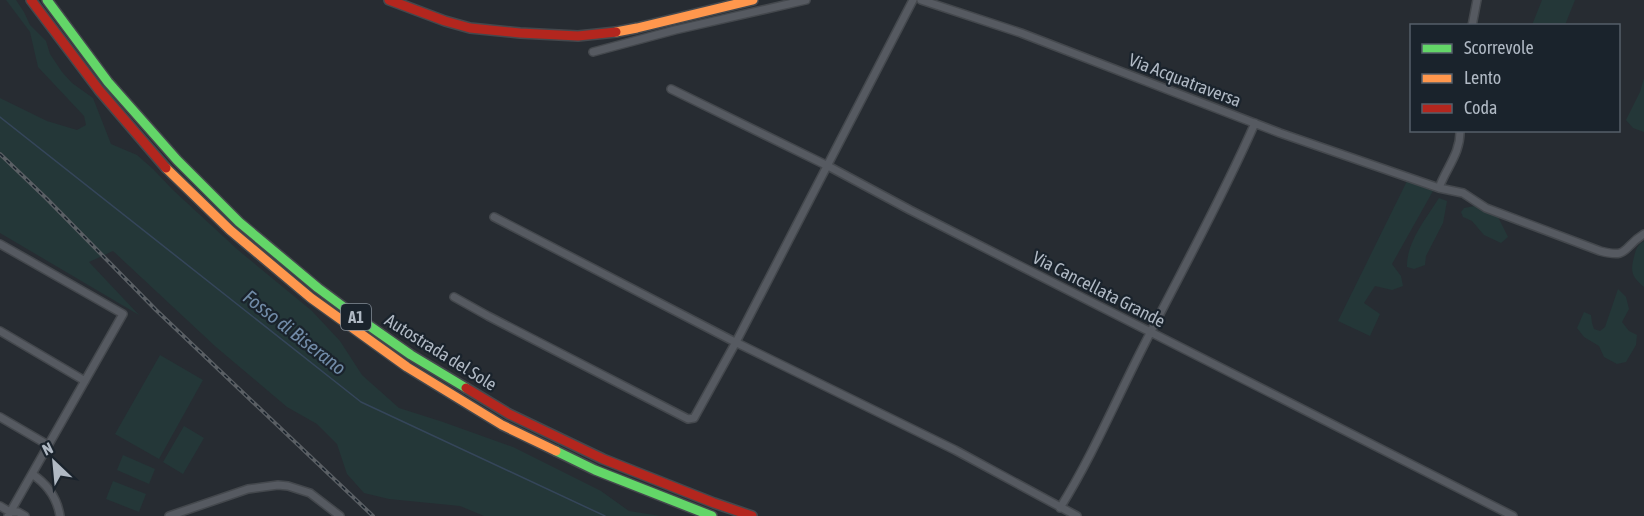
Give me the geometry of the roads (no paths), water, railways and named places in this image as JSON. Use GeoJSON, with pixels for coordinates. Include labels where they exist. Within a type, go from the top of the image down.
{"type":"FeatureCollection","features":[{"type":"Feature","properties":{"kind":"main road","name":"Autostrada del Sole"},"geometry":{"type":"LineString","coordinates":[[31,0],[99,90],[168,170],[230,230],[311,298],[398,361],[502,424],[595,470],[712,516]]}},
{"type":"Feature","properties":{"kind":"main road","name":"Autostrada del Sole"},"geometry":{"type":"LineString","coordinates":[[47,0],[108,82],[177,160],[239,222],[318,288],[361,320],[419,360],[509,414],[603,459],[752,516]]}},
{"type":"Feature","properties":{"kind":"main road"},"geometry":{"type":"LineString","coordinates":[[389,0],[446,21],[470,27],[520,33],[578,36],[637,28],[738,1],[753,0]]}},
{"type":"Feature","properties":{"kind":"street"},"geometry":{"type":"LineString","coordinates":[[593,52],[675,30],[807,0]]}},
{"type":"Feature","properties":{"kind":"street"},"geometry":{"type":"LineString","coordinates":[[454,297],[688,419],[693,419],[736,342],[913,0]]}},
{"type":"Feature","properties":{"kind":"street","name":"Via Acquatraversa"},"geometry":{"type":"LineString","coordinates":[[921,0],[1021,33],[1361,162],[1463,194],[1485,208],[1600,251],[1616,255],[1622,253],[1644,234]]}},
{"type":"Feature","properties":{"kind":"street"},"geometry":{"type":"LineString","coordinates":[[1472,24],[1477,0]]}},
{"type":"Feature","properties":{"kind":"street","name":"Via Cancellata Grande"},"geometry":{"type":"LineString","coordinates":[[671,90],[828,166],[910,210],[1513,516]]}},
{"type":"Feature","properties":{"kind":"street"},"geometry":{"type":"LineString","coordinates":[[1060,507],[1222,197],[1255,123]]}},
{"type":"Feature","properties":{"kind":"street"},"geometry":{"type":"LineString","coordinates":[[1439,188],[1457,149],[1460,132]]}},
{"type":"Feature","properties":{"kind":"street"},"geometry":{"type":"LineString","coordinates":[[494,217],[736,342],[955,450],[1077,516]]}},
{"type":"Feature","properties":{"kind":"street"},"geometry":{"type":"LineString","coordinates":[[0,244],[123,314],[9,514]]}},
{"type":"Feature","properties":{"kind":"street"},"geometry":{"type":"LineString","coordinates":[[0,331],[85,381]]}},
{"type":"Feature","properties":{"kind":"street"},"geometry":{"type":"LineString","coordinates":[[0,417],[48,445]]}},
{"type":"Feature","properties":{"kind":"street"},"geometry":{"type":"LineString","coordinates":[[32,474],[51,491],[60,516]]}},
{"type":"Feature","properties":{"kind":"street"},"geometry":{"type":"LineString","coordinates":[[169,516],[248,489],[278,485],[310,493],[340,516]]}},
{"type":"Feature","properties":{"kind":"street"},"geometry":{"type":"LineString","coordinates":[[0,506],[9,514],[18,513],[25,516]]}},
{"type":"Feature","properties":{"kind":"waterway","name":"Fosso di Biserano"},"geometry":{"type":"LineString","coordinates":[[0,117],[361,402],[605,516]]}},
{"type":"Feature","properties":{"kind":"railway"},"geometry":{"type":"LineString","coordinates":[[0,154],[156,310],[373,516]]}}]}
